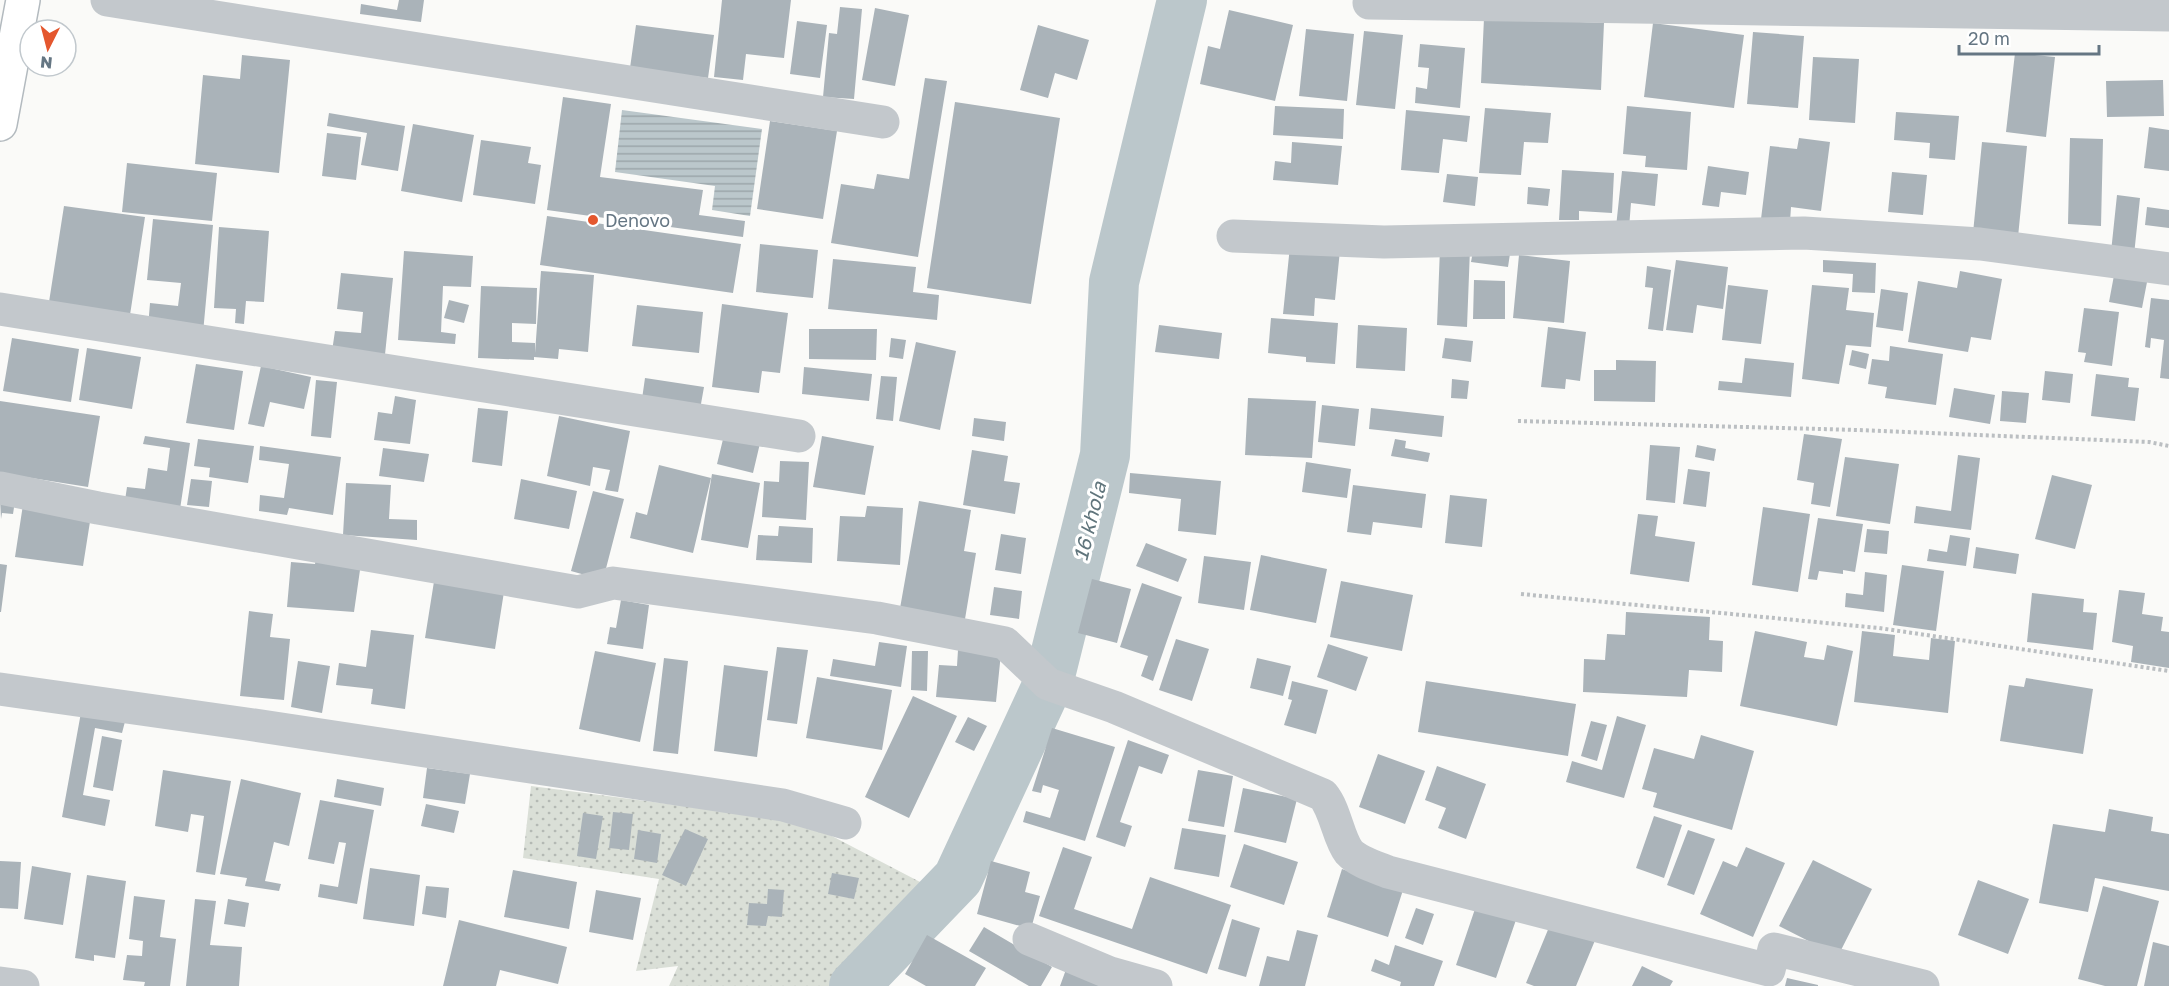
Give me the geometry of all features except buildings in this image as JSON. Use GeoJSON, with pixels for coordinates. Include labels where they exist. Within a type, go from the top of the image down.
{"type":"FeatureCollection","features":[{"type":"Feature","properties":{"kind":"street"},"geometry":{"type":"LineString","coordinates":[[0,124],[23,0]]}},
{"type":"Feature","properties":{"kind":"street"},"geometry":{"type":"LineString","coordinates":[[107,0],[883,122]]}},
{"type":"Feature","properties":{"kind":"street"},"geometry":{"type":"LineString","coordinates":[[1369,3],[2169,15]]}},
{"type":"Feature","properties":{"kind":"street"},"geometry":{"type":"LineString","coordinates":[[1233,236],[1384,242],[1804,233],[1980,244],[2169,269]]}},
{"type":"Feature","properties":{"kind":"street"},"geometry":{"type":"LineString","coordinates":[[0,309],[799,436]]}},
{"type":"Feature","properties":{"kind":"street"},"geometry":{"type":"LineString","coordinates":[[0,488],[98,508],[578,592],[613,583],[877,618],[1005,643],[1048,684],[1114,707],[1323,795],[1329,803],[1348,851],[1355,857],[1388,872],[1769,970],[1774,949],[1923,986]]}},
{"type":"Feature","properties":{"kind":"street"},"geometry":{"type":"LineString","coordinates":[[0,689],[783,805],[845,823]]}},
{"type":"Feature","properties":{"kind":"street"},"geometry":{"type":"LineString","coordinates":[[1029,939],[1110,973],[1156,986]]}},
{"type":"Feature","properties":{"kind":"street"},"geometry":{"type":"LineString","coordinates":[[0,983],[23,986]]}},
{"type":"Feature","properties":{"kind":"path"},"geometry":{"type":"LineString","coordinates":[[1518,421],[1858,430],[2149,442],[2169,446]]}},
{"type":"Feature","properties":{"kind":"path"},"geometry":{"type":"LineString","coordinates":[[1521,594],[1879,628],[2169,671]]}},
{"type":"Feature","properties":{"kind":"shaded area"},"geometry":{"type":"Polygon","coordinates":[[[622,110],[762,129],[750,216],[712,210],[715,186],[615,172],[622,110]]]}},
{"type":"Feature","properties":{"kind":"shaded area"},"geometry":{"type":"Polygon","coordinates":[[[531,786],[805,822],[922,883],[829,986],[669,986],[678,966],[636,971],[659,879],[523,858],[531,786]]]}},
{"type":"Feature","properties":{"kind":"waterway","name":"16 khola"},"geometry":{"type":"LineString","coordinates":[[854,986],[958,878],[1048,684],[1105,455],[1114,282],[1182,0]]}},
{"type":"Feature","properties":{"kind":"place","name":"Denovo"},"geometry":{"type":"Point","coordinates":[593,220]}}]}
